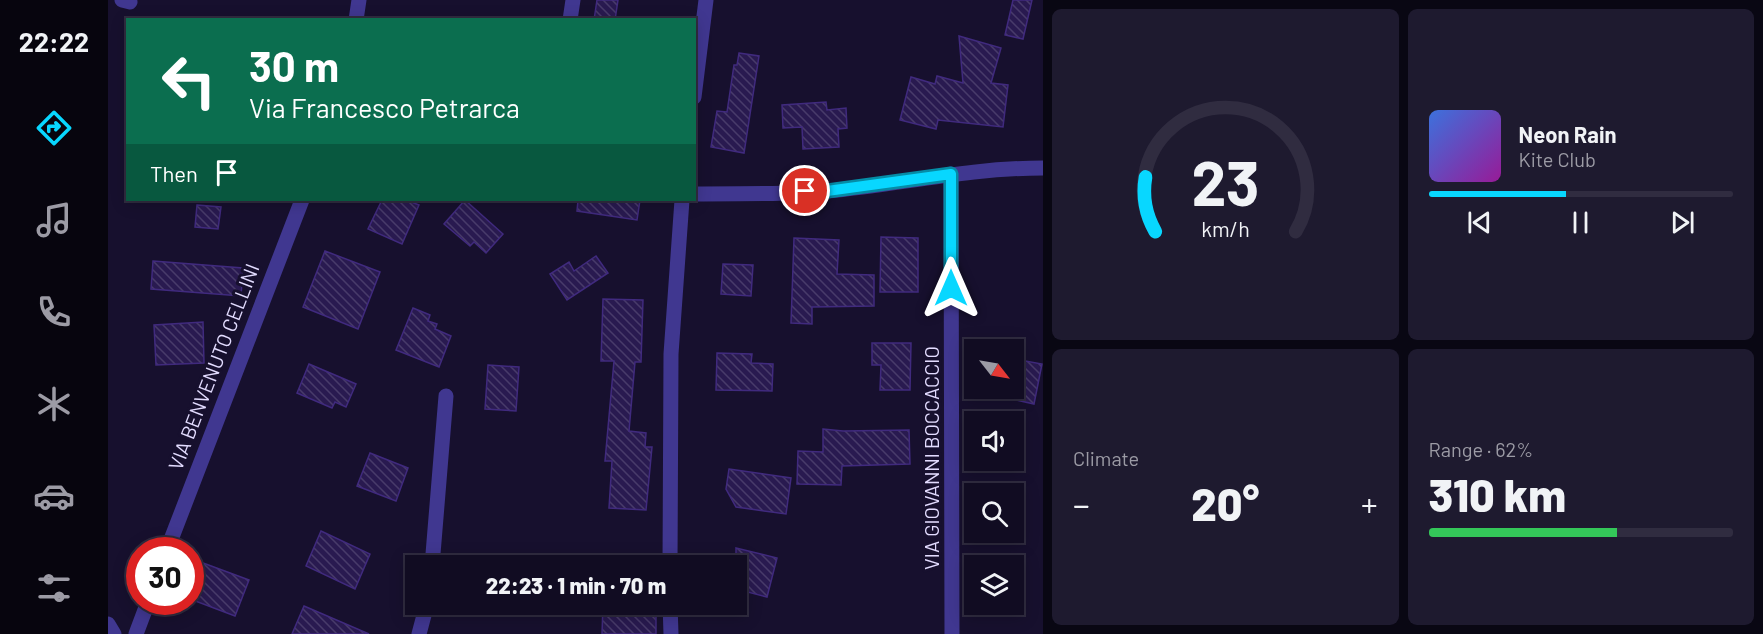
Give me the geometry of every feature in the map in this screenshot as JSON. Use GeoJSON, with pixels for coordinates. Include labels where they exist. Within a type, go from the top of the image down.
{"type":"FeatureCollection","features":[{"type":"Feature","properties":{"kind":"street"},"geometry":{"type":"LineString","coordinates":[[356,18],[359,0]]}},
{"type":"Feature","properties":{"kind":"street"},"geometry":{"type":"LineString","coordinates":[[570,18],[573,0]]}},
{"type":"Feature","properties":{"kind":"street"},"geometry":{"type":"LineString","coordinates":[[696,81],[706,0]]}},
{"type":"Feature","properties":{"kind":"street"},"geometry":{"type":"LineString","coordinates":[[696,194],[827,191],[1006,168],[1043,168]]}},
{"type":"Feature","properties":{"kind":"street","name":"VIA GIOVANNI BOCCACCIO"},"geometry":{"type":"LineString","coordinates":[[951,174],[952,634]]}},
{"type":"Feature","properties":{"kind":"street","name":"VIA BENVENUTO CELLINI"},"geometry":{"type":"LineString","coordinates":[[172,537],[302,201]]}},
{"type":"Feature","properties":{"kind":"street"},"geometry":{"type":"LineString","coordinates":[[670,555],[671,354],[682,201]]}},
{"type":"Feature","properties":{"kind":"street"},"geometry":{"type":"LineString","coordinates":[[433,555],[446,396]]}},
{"type":"Feature","properties":{"kind":"street"},"geometry":{"type":"LineString","coordinates":[[136,634],[143,615]]}},
{"type":"Feature","properties":{"kind":"street"},"geometry":{"type":"LineString","coordinates":[[419,634],[424,615]]}},
{"type":"Feature","properties":{"kind":"street"},"geometry":{"type":"LineString","coordinates":[[670,615],[671,634]]}},
{"type":"Feature","properties":{"kind":"street"},"geometry":{"type":"LineString","coordinates":[[108,624],[114,634]]}},
{"type":"Feature","properties":{"kind":"building"},"geometry":{"type":"Polygon","coordinates":[[[597,0],[618,0],[615,18],[594,18],[597,0]]]}},
{"type":"Feature","properties":{"kind":"building"},"geometry":{"type":"Polygon","coordinates":[[[1013,0],[1032,0],[1023,39],[1005,35],[1013,0]]]}},
{"type":"Feature","properties":{"kind":"building"},"geometry":{"type":"Polygon","coordinates":[[[959,36],[1001,48],[991,83],[1008,85],[1003,127],[938,120],[936,129],[900,120],[911,77],[935,84],[937,76],[963,83],[959,36]]]}},
{"type":"Feature","properties":{"kind":"building"},"geometry":{"type":"Polygon","coordinates":[[[739,53],[759,56],[744,153],[711,147],[717,111],[727,112],[734,65],[737,65],[739,53]]]}},
{"type":"Feature","properties":{"kind":"building"},"geometry":{"type":"Polygon","coordinates":[[[826,102],[827,110],[846,108],[847,128],[838,129],[839,147],[803,149],[802,127],[783,128],[782,105],[826,102]]]}},
{"type":"Feature","properties":{"kind":"building"},"geometry":{"type":"Polygon","coordinates":[[[382,201],[409,201],[419,205],[402,244],[368,229],[382,201]]]}},
{"type":"Feature","properties":{"kind":"building"},"geometry":{"type":"Polygon","coordinates":[[[466,201],[503,234],[486,253],[474,242],[470,246],[444,224],[466,201]]]}},
{"type":"Feature","properties":{"kind":"building"},"geometry":{"type":"Polygon","coordinates":[[[578,201],[640,201],[637,220],[577,211],[578,201]]]}},
{"type":"Feature","properties":{"kind":"building"},"geometry":{"type":"Polygon","coordinates":[[[197,205],[221,207],[218,229],[195,227],[197,205]]]}},
{"type":"Feature","properties":{"kind":"building"},"geometry":{"type":"Polygon","coordinates":[[[881,237],[918,238],[918,292],[880,292],[881,237]]]}},
{"type":"Feature","properties":{"kind":"building"},"geometry":{"type":"Polygon","coordinates":[[[794,238],[839,240],[837,274],[874,275],[874,306],[812,307],[812,324],[791,323],[794,238]]]}},
{"type":"Feature","properties":{"kind":"building"},"geometry":{"type":"Polygon","coordinates":[[[325,251],[380,272],[358,329],[303,307],[325,251]]]}},
{"type":"Feature","properties":{"kind":"building"},"geometry":{"type":"Polygon","coordinates":[[[596,256],[608,273],[567,300],[550,274],[569,262],[574,271],[596,256]]]}},
{"type":"Feature","properties":{"kind":"building"},"geometry":{"type":"Polygon","coordinates":[[[153,261],[243,268],[241,296],[151,289],[153,261]]]}},
{"type":"Feature","properties":{"kind":"building"},"geometry":{"type":"Polygon","coordinates":[[[723,264],[753,265],[751,296],[721,294],[723,264]]]}},
{"type":"Feature","properties":{"kind":"building"},"geometry":{"type":"Polygon","coordinates":[[[603,299],[643,300],[641,362],[635,362],[629,431],[646,433],[645,447],[652,447],[646,510],[609,508],[612,461],[605,461],[614,361],[601,361],[603,299]]]}},
{"type":"Feature","properties":{"kind":"building"},"geometry":{"type":"Polygon","coordinates":[[[413,308],[430,315],[428,321],[437,324],[435,329],[451,336],[439,367],[396,350],[413,308]]]}},
{"type":"Feature","properties":{"kind":"building"},"geometry":{"type":"Polygon","coordinates":[[[203,322],[204,363],[156,365],[154,325],[203,322]]]}},
{"type":"Feature","properties":{"kind":"building"},"geometry":{"type":"Polygon","coordinates":[[[872,343],[911,343],[910,390],[880,390],[881,365],[872,365],[872,343]]]}},
{"type":"Feature","properties":{"kind":"building"},"geometry":{"type":"Polygon","coordinates":[[[717,353],[752,354],[751,363],[773,364],[772,391],[716,390],[717,353]]]}},
{"type":"Feature","properties":{"kind":"building"},"geometry":{"type":"Polygon","coordinates":[[[1024,361],[1042,364],[1034,404],[1016,400],[1024,399],[1024,361]]]}},
{"type":"Feature","properties":{"kind":"building"},"geometry":{"type":"Polygon","coordinates":[[[309,364],[356,384],[346,407],[335,402],[332,408],[297,393],[309,364]]]}},
{"type":"Feature","properties":{"kind":"building"},"geometry":{"type":"Polygon","coordinates":[[[488,365],[519,367],[516,411],[485,409],[488,365]]]}},
{"type":"Feature","properties":{"kind":"building"},"geometry":{"type":"Polygon","coordinates":[[[823,429],[909,430],[910,464],[842,466],[841,485],[797,484],[798,451],[823,452],[823,429]]]}},
{"type":"Feature","properties":{"kind":"building"},"geometry":{"type":"Polygon","coordinates":[[[370,453],[408,468],[396,501],[357,486],[370,453]]]}},
{"type":"Feature","properties":{"kind":"building"},"geometry":{"type":"Polygon","coordinates":[[[729,469],[791,478],[786,514],[736,507],[726,489],[729,469]]]}},
{"type":"Feature","properties":{"kind":"building"},"geometry":{"type":"Polygon","coordinates":[[[321,531],[370,554],[355,589],[306,566],[321,531]]]}},
{"type":"Feature","properties":{"kind":"building"},"geometry":{"type":"Polygon","coordinates":[[[736,548],[777,558],[767,597],[747,592],[747,555],[736,555],[736,548]]]}},
{"type":"Feature","properties":{"kind":"building"},"geometry":{"type":"Polygon","coordinates":[[[204,563],[249,580],[235,616],[204,604],[204,563]]]}},
{"type":"Feature","properties":{"kind":"building"},"geometry":{"type":"Polygon","coordinates":[[[304,606],[369,634],[292,634],[304,606]]]}},
{"type":"Feature","properties":{"kind":"building"},"geometry":{"type":"Polygon","coordinates":[[[603,615],[656,615],[656,634],[602,634],[603,615]]]}},
{"type":"Feature","properties":{"kind":"route"},"geometry":{"type":"LineString","coordinates":[[805,191],[827,191],[951,174],[951,288]]}}]}
